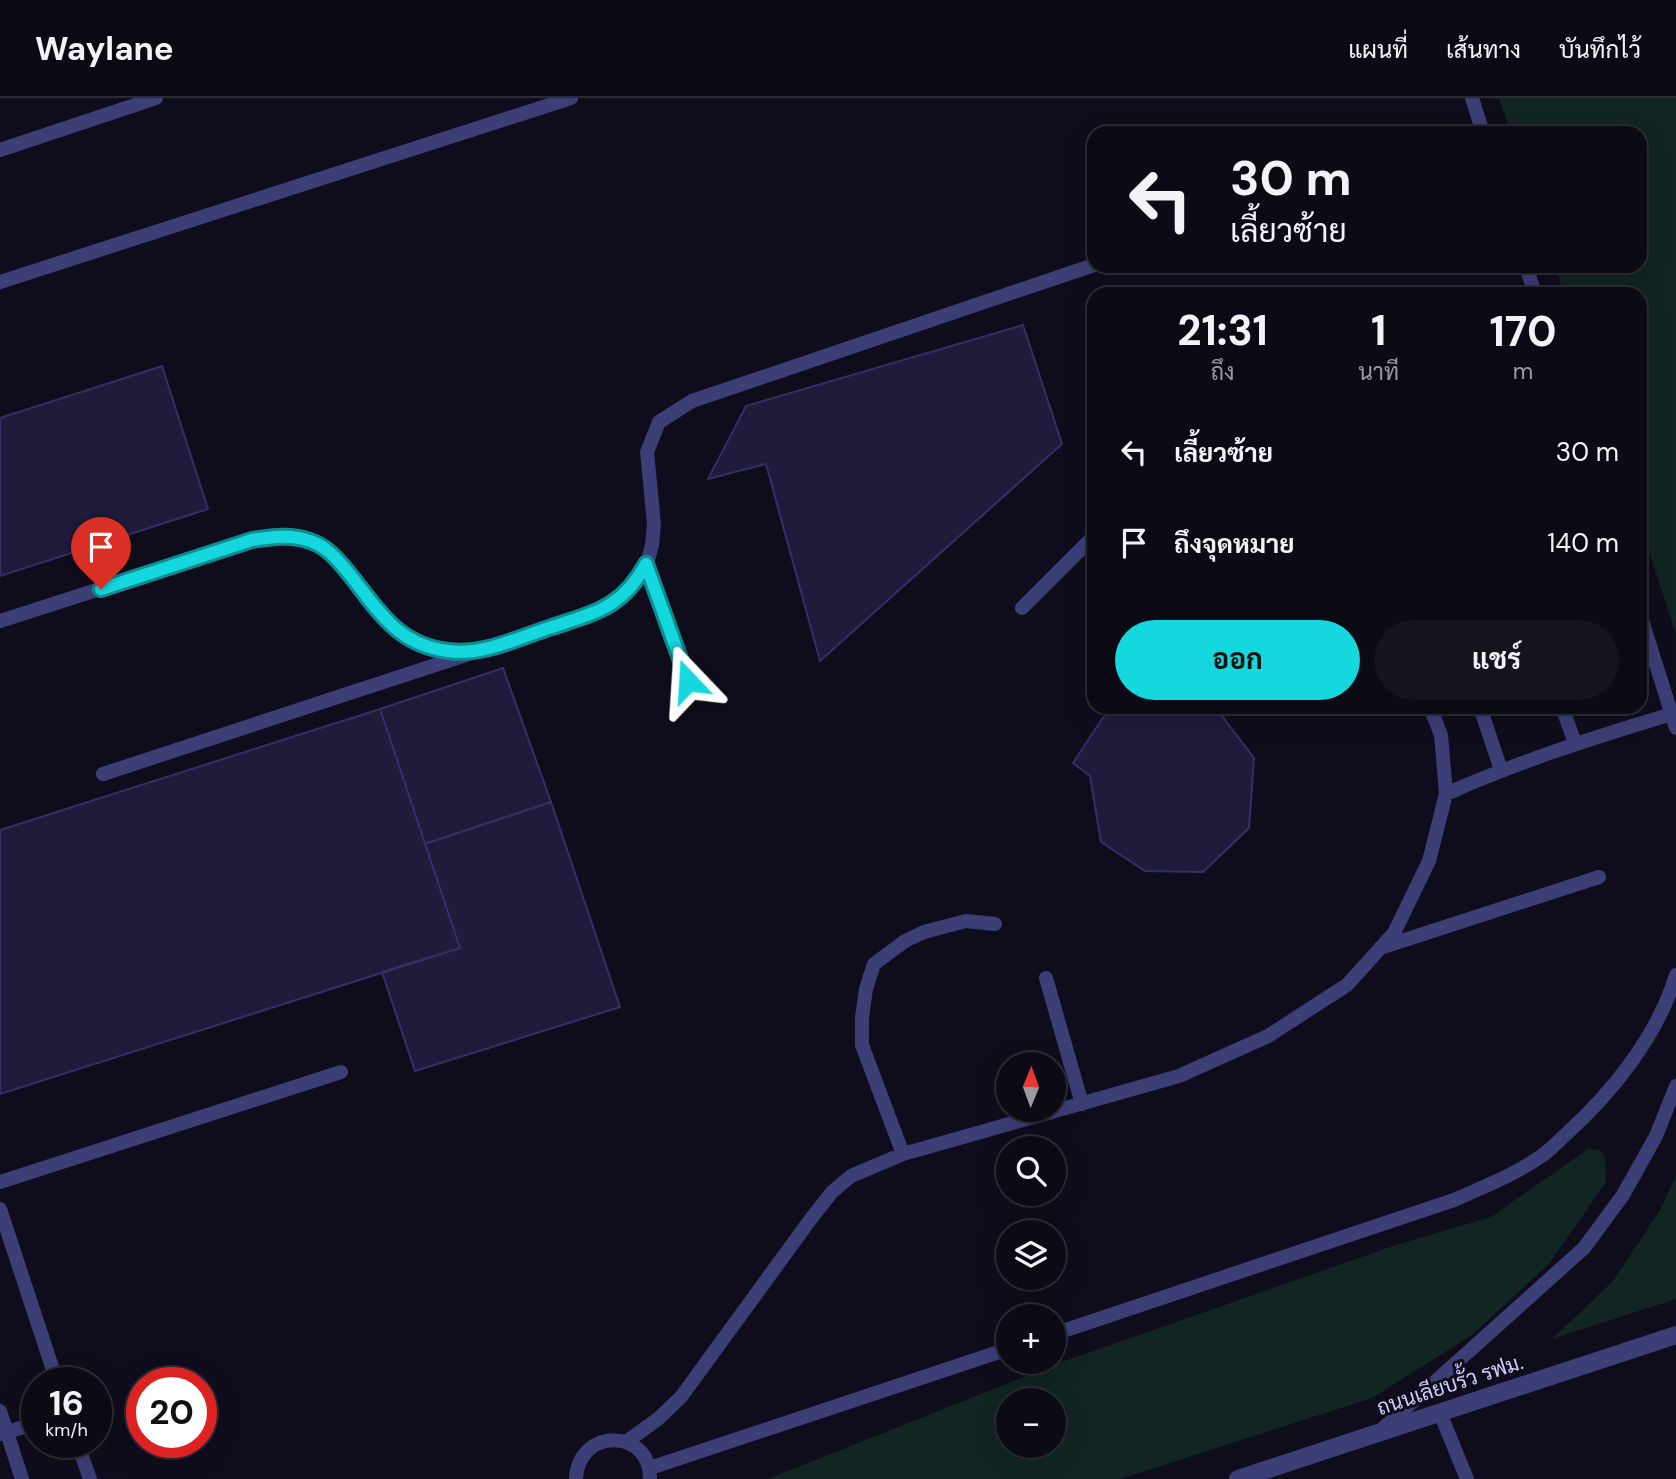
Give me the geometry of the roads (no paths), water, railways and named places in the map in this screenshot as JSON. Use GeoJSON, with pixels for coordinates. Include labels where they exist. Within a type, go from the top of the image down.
{"type":"FeatureCollection","features":[{"type":"Feature","properties":{"kind":"street","name":"ถนนเลียบรั้ว รฟม."},"geometry":{"type":"LineString","coordinates":[[1238,1479],[1676,1335]]}},
{"type":"Feature","properties":{"kind":"lane"},"geometry":{"type":"LineString","coordinates":[[0,150],[156,98]]}},
{"type":"Feature","properties":{"kind":"lane"},"geometry":{"type":"LineString","coordinates":[[0,282],[571,98]]}},
{"type":"Feature","properties":{"kind":"lane"},"geometry":{"type":"LineString","coordinates":[[1472,98],[1481,126]]}},
{"type":"Feature","properties":{"kind":"lane"},"geometry":{"type":"LineString","coordinates":[[103,774],[597,612],[619,600],[635,585],[646,564],[652,545],[654,524],[647,452],[659,422],[692,401],[1087,267]]}},
{"type":"Feature","properties":{"kind":"lane"},"geometry":{"type":"LineString","coordinates":[[0,621],[252,540],[292,537],[311,541],[327,550],[386,621],[404,637],[450,652],[480,650]]}},
{"type":"Feature","properties":{"kind":"lane"},"geometry":{"type":"LineString","coordinates":[[1022,608],[1087,543]]}},
{"type":"Feature","properties":{"kind":"lane"},"geometry":{"type":"LineString","coordinates":[[646,564],[688,681]]}},
{"type":"Feature","properties":{"kind":"lane"},"geometry":{"type":"LineString","coordinates":[[1446,794],[1500,770],[1575,743],[1674,721],[1647,636]]}},
{"type":"Feature","properties":{"kind":"lane"},"geometry":{"type":"LineString","coordinates":[[626,1442],[659,1419],[681,1397],[832,1192],[851,1176],[903,1154],[1179,1076],[1268,1036],[1347,985],[1394,933],[1429,861],[1446,794],[1441,735],[1433,714]]}},
{"type":"Feature","properties":{"kind":"lane"},"geometry":{"type":"LineString","coordinates":[[1481,714],[1500,770]]}},
{"type":"Feature","properties":{"kind":"lane"},"geometry":{"type":"LineString","coordinates":[[1565,714],[1575,743]]}},
{"type":"Feature","properties":{"kind":"lane"},"geometry":{"type":"LineString","coordinates":[[1380,948],[1599,877]]}},
{"type":"Feature","properties":{"kind":"lane"},"geometry":{"type":"LineString","coordinates":[[903,1154],[862,1045],[864,998],[874,964],[905,941],[924,932],[966,921],[995,924]]}},
{"type":"Feature","properties":{"kind":"lane"},"geometry":{"type":"LineString","coordinates":[[1066,1330],[1454,1200],[1500,1180],[1542,1156],[1614,1086],[1650,1032],[1676,975]]}},
{"type":"Feature","properties":{"kind":"lane"},"geometry":{"type":"LineString","coordinates":[[1046,978],[1082,1104]]}},
{"type":"Feature","properties":{"kind":"lane"},"geometry":{"type":"LineString","coordinates":[[0,1182],[341,1072]]}},
{"type":"Feature","properties":{"kind":"lane"},"geometry":{"type":"LineString","coordinates":[[1378,1433],[1584,1248],[1623,1195],[1656,1136],[1676,1086]]}},
{"type":"Feature","properties":{"kind":"lane"},"geometry":{"type":"LineString","coordinates":[[0,1209],[52,1367]]}},
{"type":"Feature","properties":{"kind":"lane"},"geometry":{"type":"LineString","coordinates":[[576,1479],[580,1459],[591,1446],[609,1440],[626,1442],[642,1452],[650,1474],[996,1353]]}},
{"type":"Feature","properties":{"kind":"lane"},"geometry":{"type":"LineString","coordinates":[[0,1411],[3,1433],[22,1479]]}},
{"type":"Feature","properties":{"kind":"lane"},"geometry":{"type":"LineString","coordinates":[[1440,1413],[1467,1479]]}},
{"type":"Feature","properties":{"kind":"lane"},"geometry":{"type":"LineString","coordinates":[[3,1433],[21,1428]]}},
{"type":"Feature","properties":{"kind":"lane"},"geometry":{"type":"LineString","coordinates":[[83,1458],[90,1479]]}}]}
